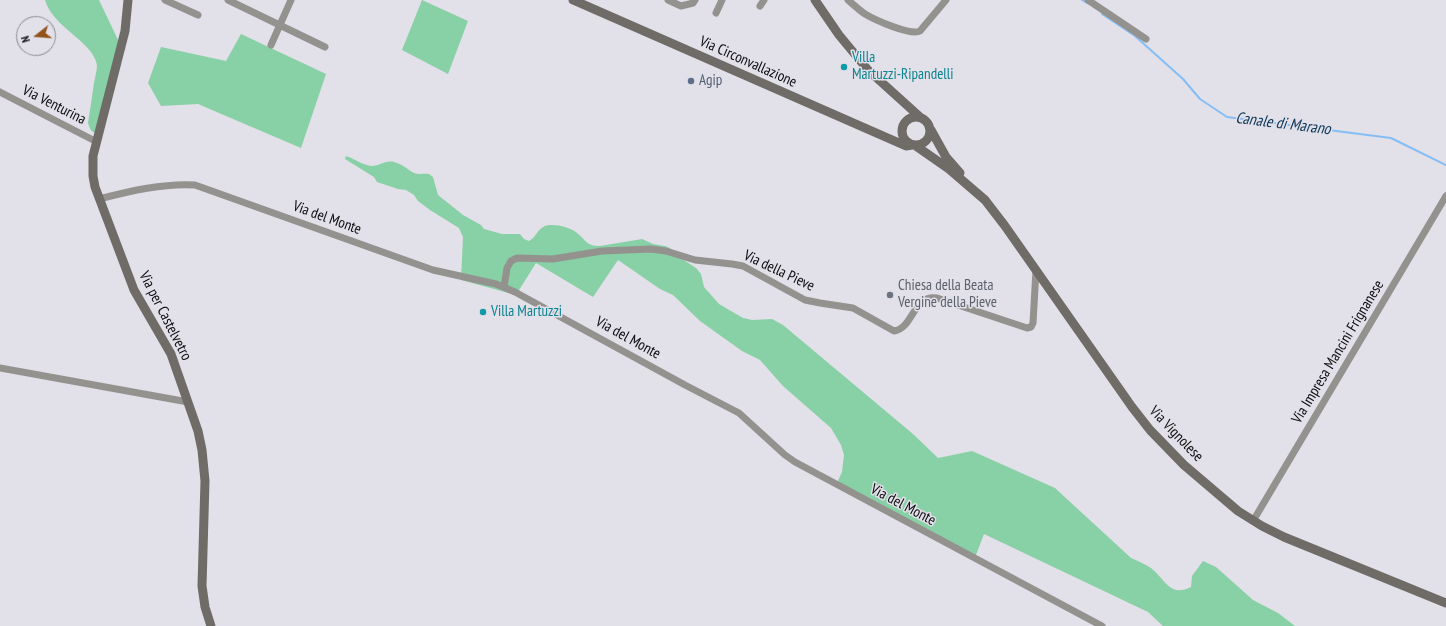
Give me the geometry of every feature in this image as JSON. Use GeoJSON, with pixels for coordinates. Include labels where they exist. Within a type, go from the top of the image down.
{"type":"FeatureCollection","features":[{"type":"Feature","properties":{"kind":"main road","name":"Via per Castelvetro"},"geometry":{"type":"LineString","coordinates":[[128,0],[125,32],[93,156],[93,176],[95,187],[134,290],[171,354],[198,431],[203,460],[204,481],[202,586],[205,607],[212,626]]}},
{"type":"Feature","properties":{"kind":"main road","name":"Via Circonvallazione"},"geometry":{"type":"LineString","coordinates":[[573,0],[906,146],[914,146],[949,169],[967,184]]}},
{"type":"Feature","properties":{"kind":"main road"},"geometry":{"type":"LineString","coordinates":[[815,0],[868,70],[928,123],[946,157],[959,171],[967,184]]}},
{"type":"Feature","properties":{"kind":"main road"},"geometry":{"type":"LineString","coordinates":[[902,100],[907,120]]}},
{"type":"Feature","properties":{"kind":"main road"},"geometry":{"type":"LineString","coordinates":[[920,117],[907,120],[903,127],[902,135],[904,139],[914,146],[925,143],[930,136],[931,130]]}},
{"type":"Feature","properties":{"kind":"main road"},"geometry":{"type":"LineString","coordinates":[[890,139],[901,137],[902,135]]}},
{"type":"Feature","properties":{"kind":"main road","name":"Via Vignolese"},"geometry":{"type":"LineString","coordinates":[[967,184],[985,200],[996,213],[1132,408],[1150,430],[1184,465],[1238,511],[1253,521],[1284,537],[1446,603]]}},
{"type":"Feature","properties":{"kind":"street"},"geometry":{"type":"LineString","coordinates":[[165,0],[198,15]]}},
{"type":"Feature","properties":{"kind":"street"},"geometry":{"type":"LineString","coordinates":[[228,0],[238,2],[280,26],[325,47]]}},
{"type":"Feature","properties":{"kind":"street"},"geometry":{"type":"LineString","coordinates":[[271,45],[291,0]]}},
{"type":"Feature","properties":{"kind":"street"},"geometry":{"type":"LineString","coordinates":[[668,0],[681,6],[694,2]]}},
{"type":"Feature","properties":{"kind":"street"},"geometry":{"type":"LineString","coordinates":[[716,13],[722,0]]}},
{"type":"Feature","properties":{"kind":"street"},"geometry":{"type":"LineString","coordinates":[[848,0],[869,16],[916,33],[920,31],[946,0]]}},
{"type":"Feature","properties":{"kind":"street"},"geometry":{"type":"LineString","coordinates":[[1088,0],[1146,39]]}},
{"type":"Feature","properties":{"kind":"street","name":"Via Venturina"},"geometry":{"type":"LineString","coordinates":[[0,92],[97,142]]}},
{"type":"Feature","properties":{"kind":"street","name":"Via del Monte"},"geometry":{"type":"LineString","coordinates":[[99,198],[167,186],[195,185],[433,270],[504,287],[739,413],[785,455],[795,462],[1102,626]]}},
{"type":"Feature","properties":{"kind":"street","name":"Via Impresa Mancini Frignanese"},"geometry":{"type":"LineString","coordinates":[[1253,521],[1446,196]]}},
{"type":"Feature","properties":{"kind":"street","name":"Via della Pieve"},"geometry":{"type":"LineString","coordinates":[[504,287],[507,268],[510,261],[517,258],[553,259],[602,251],[651,249],[695,260],[743,266],[805,300],[853,308],[894,331],[902,328],[922,301],[930,297],[1027,328],[1032,325],[1034,320],[1036,270]]}},
{"type":"Feature","properties":{"kind":"street"},"geometry":{"type":"LineString","coordinates":[[0,368],[188,402]]}},
{"type":"Feature","properties":{"kind":"green space"},"geometry":{"type":"Polygon","coordinates":[[[45,0],[99,0],[119,42],[98,133],[90,129],[88,123],[97,67],[94,56],[81,41],[56,19],[56,16],[54,16],[49,10],[45,0]]]}},
{"type":"Feature","properties":{"kind":"green space"},"geometry":{"type":"Polygon","coordinates":[[[422,0],[468,21],[448,74],[402,50],[422,0]]]}},
{"type":"Feature","properties":{"kind":"green space"},"geometry":{"type":"Polygon","coordinates":[[[241,34],[326,74],[301,148],[198,104],[161,106],[148,83],[161,47],[226,61],[241,34]]]}},
{"type":"Feature","properties":{"kind":"green space"},"geometry":{"type":"Polygon","coordinates":[[[346,156],[370,166],[386,162],[394,162],[414,173],[429,174],[433,177],[438,195],[463,215],[481,225],[484,229],[502,234],[520,234],[524,239],[529,241],[542,227],[557,225],[574,231],[592,245],[600,246],[642,239],[653,244],[670,248],[676,255],[696,268],[701,274],[704,287],[719,304],[743,318],[752,320],[772,319],[783,325],[913,434],[938,458],[972,451],[1055,488],[1131,558],[1151,568],[1168,586],[1173,589],[1184,590],[1191,587],[1192,576],[1203,561],[1216,567],[1253,600],[1278,613],[1295,626],[1163,626],[1148,612],[984,534],[974,560],[837,483],[842,472],[844,455],[841,445],[831,428],[783,386],[760,360],[742,351],[700,321],[673,295],[660,289],[618,260],[593,297],[536,263],[516,295],[461,280],[463,237],[459,228],[430,210],[418,201],[414,195],[406,190],[377,182],[374,177],[345,159],[346,156]]]}},
{"type":"Feature","properties":{"kind":"waterway","name":"Canale di Marano"},"geometry":{"type":"LineString","coordinates":[[1082,0],[1087,3]]}},
{"type":"Feature","properties":{"kind":"waterway","name":"Canale di Marano"},"geometry":{"type":"LineString","coordinates":[[1102,14],[1135,36],[1183,79],[1200,99],[1227,117],[1391,138],[1446,165]]}},
{"type":"Feature","properties":{"kind":"place","name":"Villa Martuzzi-Ripandelli"},"geometry":{"type":"Point","coordinates":[844,67]}},
{"type":"Feature","properties":{"kind":"place","name":"Agip"},"geometry":{"type":"Point","coordinates":[691,81]}},
{"type":"Feature","properties":{"kind":"place","name":"Chiesa della Beata Vergine della Pieve"},"geometry":{"type":"Point","coordinates":[890,295]}},
{"type":"Feature","properties":{"kind":"place","name":"Villa Martuzzi"},"geometry":{"type":"Point","coordinates":[483,312]}}]}
